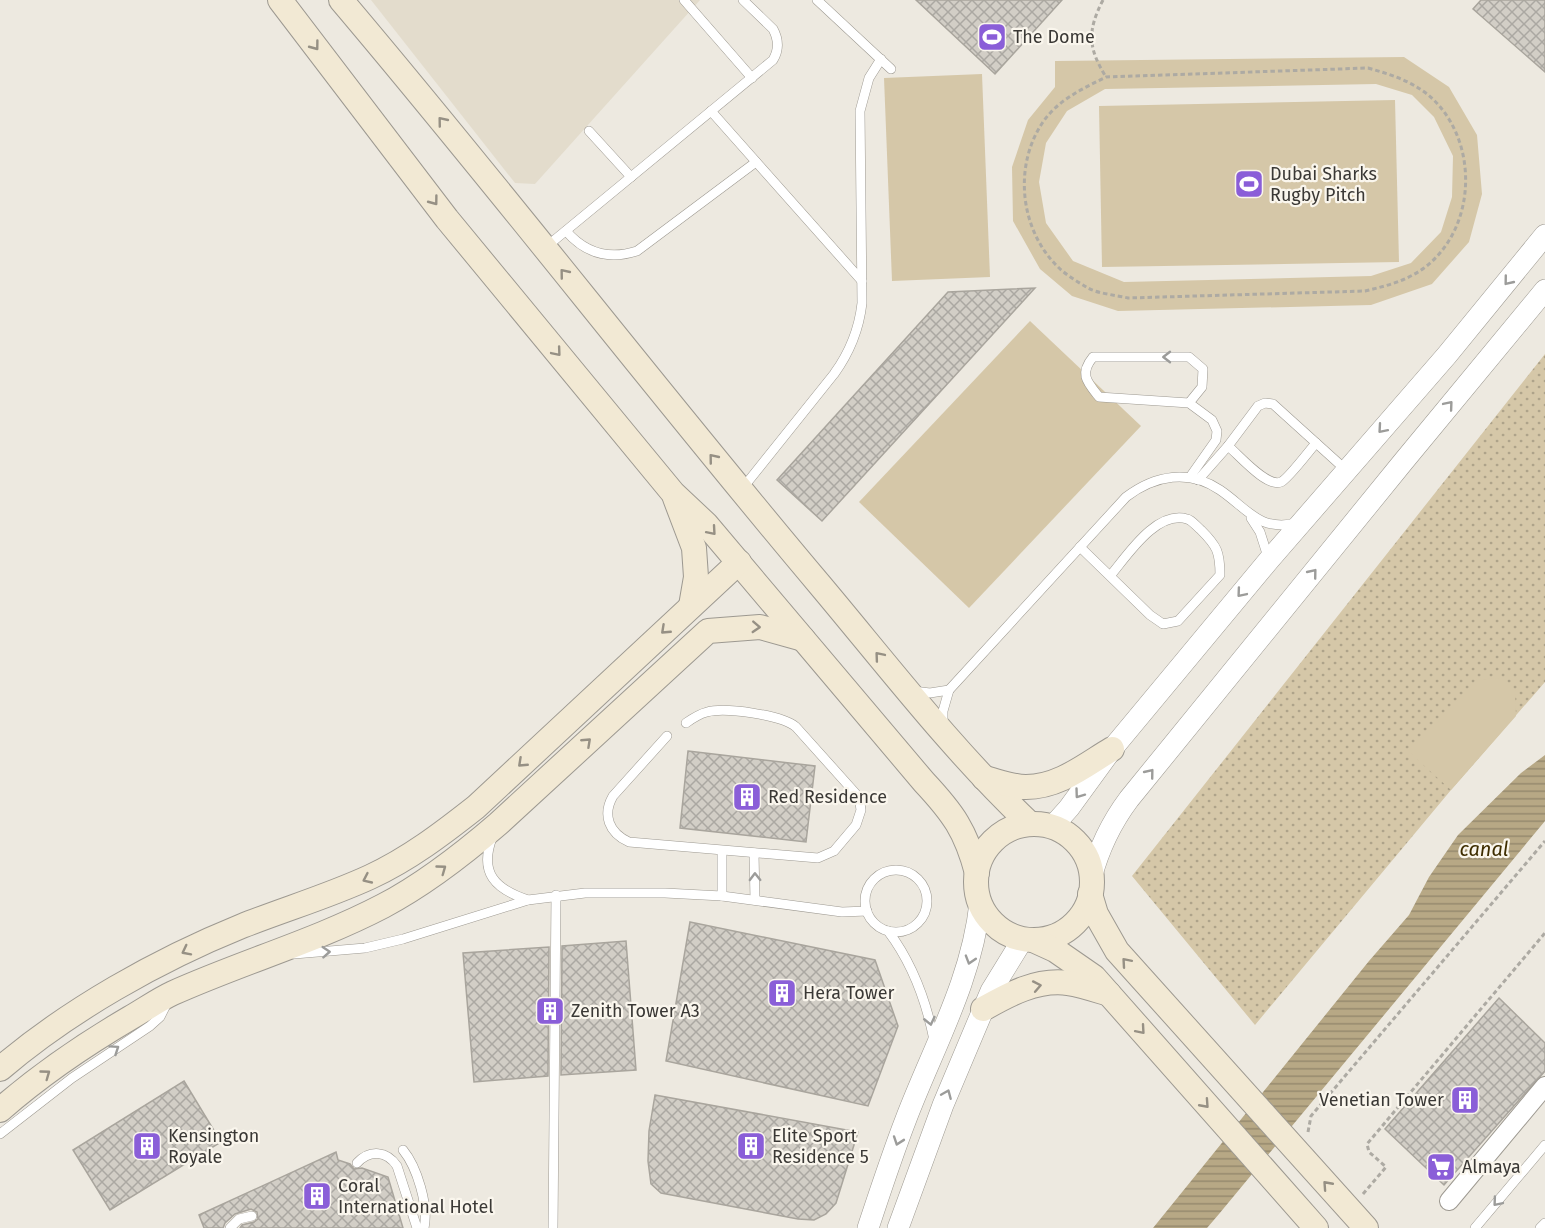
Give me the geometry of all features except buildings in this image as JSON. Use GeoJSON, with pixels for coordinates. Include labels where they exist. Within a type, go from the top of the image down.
{"type":"FeatureCollection","features":[{"type":"Feature","properties":{"kind":"main road"},"geometry":{"type":"LineString","coordinates":[[280,0],[447,219],[674,493],[706,524],[949,809],[966,839],[977,873]]}},
{"type":"Feature","properties":{"kind":"main road"},"geometry":{"type":"LineString","coordinates":[[341,0],[418,91],[740,491],[944,731],[959,752],[984,778],[1041,826]]}},
{"type":"Feature","properties":{"kind":"main road"},"geometry":{"type":"LineString","coordinates":[[674,493],[694,548],[696,577],[691,606]]}},
{"type":"Feature","properties":{"kind":"main road"},"geometry":{"type":"LineString","coordinates":[[0,1069],[83,1009],[160,964],[242,926],[334,893],[372,876],[409,856],[443,833],[476,807],[739,562]]}},
{"type":"Feature","properties":{"kind":"main road"},"geometry":{"type":"LineString","coordinates":[[0,1110],[19,1093],[91,1042],[172,994],[323,933],[384,905],[424,882],[462,855],[498,824],[708,631],[760,627],[803,639]]}},
{"type":"Feature","properties":{"kind":"main road"},"geometry":{"type":"LineString","coordinates":[[984,778],[1024,787],[1040,786],[1057,782],[1112,749]]}},
{"type":"Feature","properties":{"kind":"main road"},"geometry":{"type":"LineString","coordinates":[[1316,1228],[1094,977],[1055,950],[1009,934],[997,927],[987,916],[976,888],[977,873],[981,858],[995,840],[1015,828],[1041,826],[1064,833],[1083,852],[1096,914],[1117,951],[1366,1228]]}},
{"type":"Feature","properties":{"kind":"main road"},"geometry":{"type":"LineString","coordinates":[[1028,940],[1049,938],[1063,932],[1076,922],[1085,909],[1091,886]]}},
{"type":"Feature","properties":{"kind":"main road"},"geometry":{"type":"LineString","coordinates":[[983,1009],[1006,996],[1039,985],[1067,983],[1110,994]]}},
{"type":"Feature","properties":{"kind":"street"},"geometry":{"type":"LineString","coordinates":[[1041,826],[1069,808],[1112,749],[1269,560],[1447,355],[1545,235]]}},
{"type":"Feature","properties":{"kind":"street"},"geometry":{"type":"LineString","coordinates":[[1091,886],[1102,844],[1119,813],[1545,290]]}},
{"type":"Feature","properties":{"kind":"street"},"geometry":{"type":"LineString","coordinates":[[1428,431],[1416,416],[1416,404],[1447,355]]}},
{"type":"Feature","properties":{"kind":"street"},"geometry":{"type":"LineString","coordinates":[[868,1228],[905,1120],[972,955],[980,903]]}},
{"type":"Feature","properties":{"kind":"street"},"geometry":{"type":"LineString","coordinates":[[898,1228],[943,1105],[983,1009],[1000,973],[1028,940]]}},
{"type":"Feature","properties":{"kind":"street"},"geometry":{"type":"LineString","coordinates":[[1449,1201],[1545,1086]]}},
{"type":"Feature","properties":{"kind":"lane"},"geometry":{"type":"LineString","coordinates":[[684,0],[752,78]]}},
{"type":"Feature","properties":{"kind":"lane"},"geometry":{"type":"LineString","coordinates":[[544,249],[772,60],[778,49],[773,29],[743,0]]}},
{"type":"Feature","properties":{"kind":"lane"},"geometry":{"type":"LineString","coordinates":[[818,0],[891,69]]}},
{"type":"Feature","properties":{"kind":"lane"},"geometry":{"type":"LineString","coordinates":[[740,491],[843,362],[851,348],[860,318],[862,281],[860,111],[869,78],[881,59]]}},
{"type":"Feature","properties":{"kind":"lane"},"geometry":{"type":"LineString","coordinates":[[711,111],[862,281]]}},
{"type":"Feature","properties":{"kind":"lane"},"geometry":{"type":"LineString","coordinates":[[589,130],[631,177]]}},
{"type":"Feature","properties":{"kind":"lane"},"geometry":{"type":"LineString","coordinates":[[566,231],[573,239],[592,252],[615,256],[637,251],[756,162]]}},
{"type":"Feature","properties":{"kind":"lane"},"geometry":{"type":"LineString","coordinates":[[1189,403],[1202,387],[1203,369],[1189,357],[1093,357],[1086,366],[1086,381],[1099,397],[1189,403],[1212,420],[1217,431],[1216,440],[1194,478]]}},
{"type":"Feature","properties":{"kind":"lane"},"geometry":{"type":"LineString","coordinates":[[1194,478],[1228,446],[1258,406],[1265,403],[1273,404],[1346,470]]}},
{"type":"Feature","properties":{"kind":"lane"},"geometry":{"type":"LineString","coordinates":[[1228,446],[1272,483],[1282,482],[1316,444]]}},
{"type":"Feature","properties":{"kind":"lane"},"geometry":{"type":"LineString","coordinates":[[944,731],[943,711],[949,690],[1126,497],[1140,486],[1156,479],[1173,476],[1194,478],[1221,491],[1250,516],[1260,532],[1269,560]]}},
{"type":"Feature","properties":{"kind":"lane"},"geometry":{"type":"LineString","coordinates":[[1250,516],[1269,524],[1290,525],[1301,522]]}},
{"type":"Feature","properties":{"kind":"lane"},"geometry":{"type":"LineString","coordinates":[[1080,548],[1150,615],[1163,624],[1178,621],[1220,575],[1220,559],[1215,544],[1189,519],[1161,520],[1140,540],[1110,576]]}},
{"type":"Feature","properties":{"kind":"lane"},"geometry":{"type":"LineString","coordinates":[[908,690],[930,693],[949,690]]}},
{"type":"Feature","properties":{"kind":"lane"},"geometry":{"type":"LineString","coordinates":[[667,736],[613,796],[607,811],[610,827],[621,838],[629,842],[808,858],[826,855],[843,842],[860,818],[861,810],[857,795],[796,727],[786,720],[717,710],[700,714],[686,723]]}},
{"type":"Feature","properties":{"kind":"lane"},"geometry":{"type":"LineString","coordinates":[[498,824],[487,858],[490,874],[499,887],[528,900]]}},
{"type":"Feature","properties":{"kind":"lane"},"geometry":{"type":"LineString","coordinates":[[722,851],[722,896]]}},
{"type":"Feature","properties":{"kind":"lane"},"geometry":{"type":"LineString","coordinates":[[754,854],[755,900]]}},
{"type":"Feature","properties":{"kind":"lane"},"geometry":{"type":"LineString","coordinates":[[888,931],[906,930],[915,925],[922,918],[927,900],[920,882],[913,875],[904,871],[885,872],[870,883],[866,892],[867,911],[871,920],[888,931],[912,969],[930,1022],[935,1049]]}},
{"type":"Feature","properties":{"kind":"lane"},"geometry":{"type":"LineString","coordinates":[[268,956],[365,948],[404,939],[528,900],[556,895],[625,892],[722,896],[842,912],[867,911]]}},
{"type":"Feature","properties":{"kind":"lane"},"geometry":{"type":"LineString","coordinates":[[554,1228],[556,895]]}},
{"type":"Feature","properties":{"kind":"lane"},"geometry":{"type":"LineString","coordinates":[[0,1134],[72,1078],[155,1022],[172,994]]}},
{"type":"Feature","properties":{"kind":"lane"},"geometry":{"type":"LineString","coordinates":[[1475,1228],[1545,1145]]}},
{"type":"Feature","properties":{"kind":"lane"},"geometry":{"type":"LineString","coordinates":[[403,1150],[413,1164],[425,1208],[424,1228]]}},
{"type":"Feature","properties":{"kind":"lane"},"geometry":{"type":"LineString","coordinates":[[357,1163],[374,1153],[381,1153],[393,1161],[397,1166],[417,1228]]}},
{"type":"Feature","properties":{"kind":"lane"},"geometry":{"type":"LineString","coordinates":[[230,1228],[238,1219],[252,1216]]}},
{"type":"Feature","properties":{"kind":"lane"},"geometry":{"type":"LineString","coordinates":[[1540,1228],[1545,1224]]}},
{"type":"Feature","properties":{"kind":"path"},"geometry":{"type":"LineString","coordinates":[[1103,0],[1093,18],[1090,39],[1095,59],[1106,77]]}},
{"type":"Feature","properties":{"kind":"path"},"geometry":{"type":"LineString","coordinates":[[1368,68],[1400,77],[1428,94],[1449,119],[1454,129],[1462,149],[1467,182],[1461,214],[1447,244],[1425,268],[1396,284],[1365,291],[1128,298],[1090,289],[1058,267],[1035,235],[1024,197],[1027,158],[1043,122],[1071,94],[1106,77],[1368,68]]}},
{"type":"Feature","properties":{"kind":"path"},"geometry":{"type":"LineString","coordinates":[[1309,1138],[1307,1130],[1311,1116],[1545,841]]}},
{"type":"Feature","properties":{"kind":"path"},"geometry":{"type":"LineString","coordinates":[[1355,1189],[1362,1196],[1386,1167],[1369,1152],[1366,1144],[1462,1034],[1545,933]]}},
{"type":"Feature","properties":{"kind":"shaded area"},"geometry":{"type":"Polygon","coordinates":[[[371,0],[700,0],[535,184],[515,183],[371,0]]]}},
{"type":"Feature","properties":{"kind":"shaded area"},"geometry":{"type":"Polygon","coordinates":[[[1404,57],[1449,87],[1477,135],[1482,194],[1469,242],[1432,284],[1371,305],[1118,311],[1072,296],[1040,269],[1013,221],[1012,167],[1028,120],[1055,87],[1055,61],[1404,57]],[[1376,84],[1105,89],[1067,111],[1046,143],[1039,182],[1046,223],[1073,261],[1124,282],[1371,276],[1411,263],[1441,232],[1452,197],[1453,156],[1434,117],[1412,95],[1376,84]]]}},
{"type":"Feature","properties":{"kind":"shaded area"},"geometry":{"type":"Polygon","coordinates":[[[982,74],[990,277],[892,281],[884,78],[982,74]]]}},
{"type":"Feature","properties":{"kind":"shaded area","name":"Dubai Sharks Rugby Pitch"},"geometry":{"type":"Polygon","coordinates":[[[1395,100],[1399,262],[1102,267],[1099,106],[1395,100]]]}},
{"type":"Feature","properties":{"kind":"shaded area"},"geometry":{"type":"Polygon","coordinates":[[[1030,321],[1141,426],[969,608],[859,502],[1030,321]]]}},
{"type":"Feature","properties":{"kind":"shaded area"},"geometry":{"type":"Polygon","coordinates":[[[1545,354],[1545,682],[1451,790],[1255,1025],[1132,876],[1545,354]]]}},
{"type":"Feature","properties":{"kind":"shaded area"},"geometry":{"type":"Polygon","coordinates":[[[1499,678],[1515,690],[1516,716],[1451,790],[1410,753],[1476,680],[1499,678]]]}},
{"type":"Feature","properties":{"kind":"water","name":"canal"},"geometry":{"type":"Polygon","coordinates":[[[1545,755],[1545,821],[1207,1228],[1153,1228],[1369,961],[1409,915],[1429,877],[1458,835],[1521,773],[1545,755]]]}},
{"type":"Feature","properties":{"kind":"place","name":"The Dome"},"geometry":{"type":"Point","coordinates":[992,37]}},
{"type":"Feature","properties":{"kind":"place","name":"Dubai Sharks Rugby Pitch"},"geometry":{"type":"Point","coordinates":[1249,184]}},
{"type":"Feature","properties":{"kind":"place","name":"Red Residence"},"geometry":{"type":"Point","coordinates":[747,797]}},
{"type":"Feature","properties":{"kind":"place","name":"Hera Tower"},"geometry":{"type":"Point","coordinates":[782,993]}},
{"type":"Feature","properties":{"kind":"place","name":"Zenith Tower A3"},"geometry":{"type":"Point","coordinates":[550,1011]}},
{"type":"Feature","properties":{"kind":"place","name":"Venetian Tower"},"geometry":{"type":"Point","coordinates":[1465,1100]}},
{"type":"Feature","properties":{"kind":"place","name":"Kensington Royale"},"geometry":{"type":"Point","coordinates":[147,1146]}},
{"type":"Feature","properties":{"kind":"place","name":"Elite Sport Residence 5"},"geometry":{"type":"Point","coordinates":[751,1146]}},
{"type":"Feature","properties":{"kind":"place","name":"Almaya"},"geometry":{"type":"Point","coordinates":[1441,1167]}},
{"type":"Feature","properties":{"kind":"place","name":"Coral International Hotel"},"geometry":{"type":"Point","coordinates":[317,1196]}}]}
